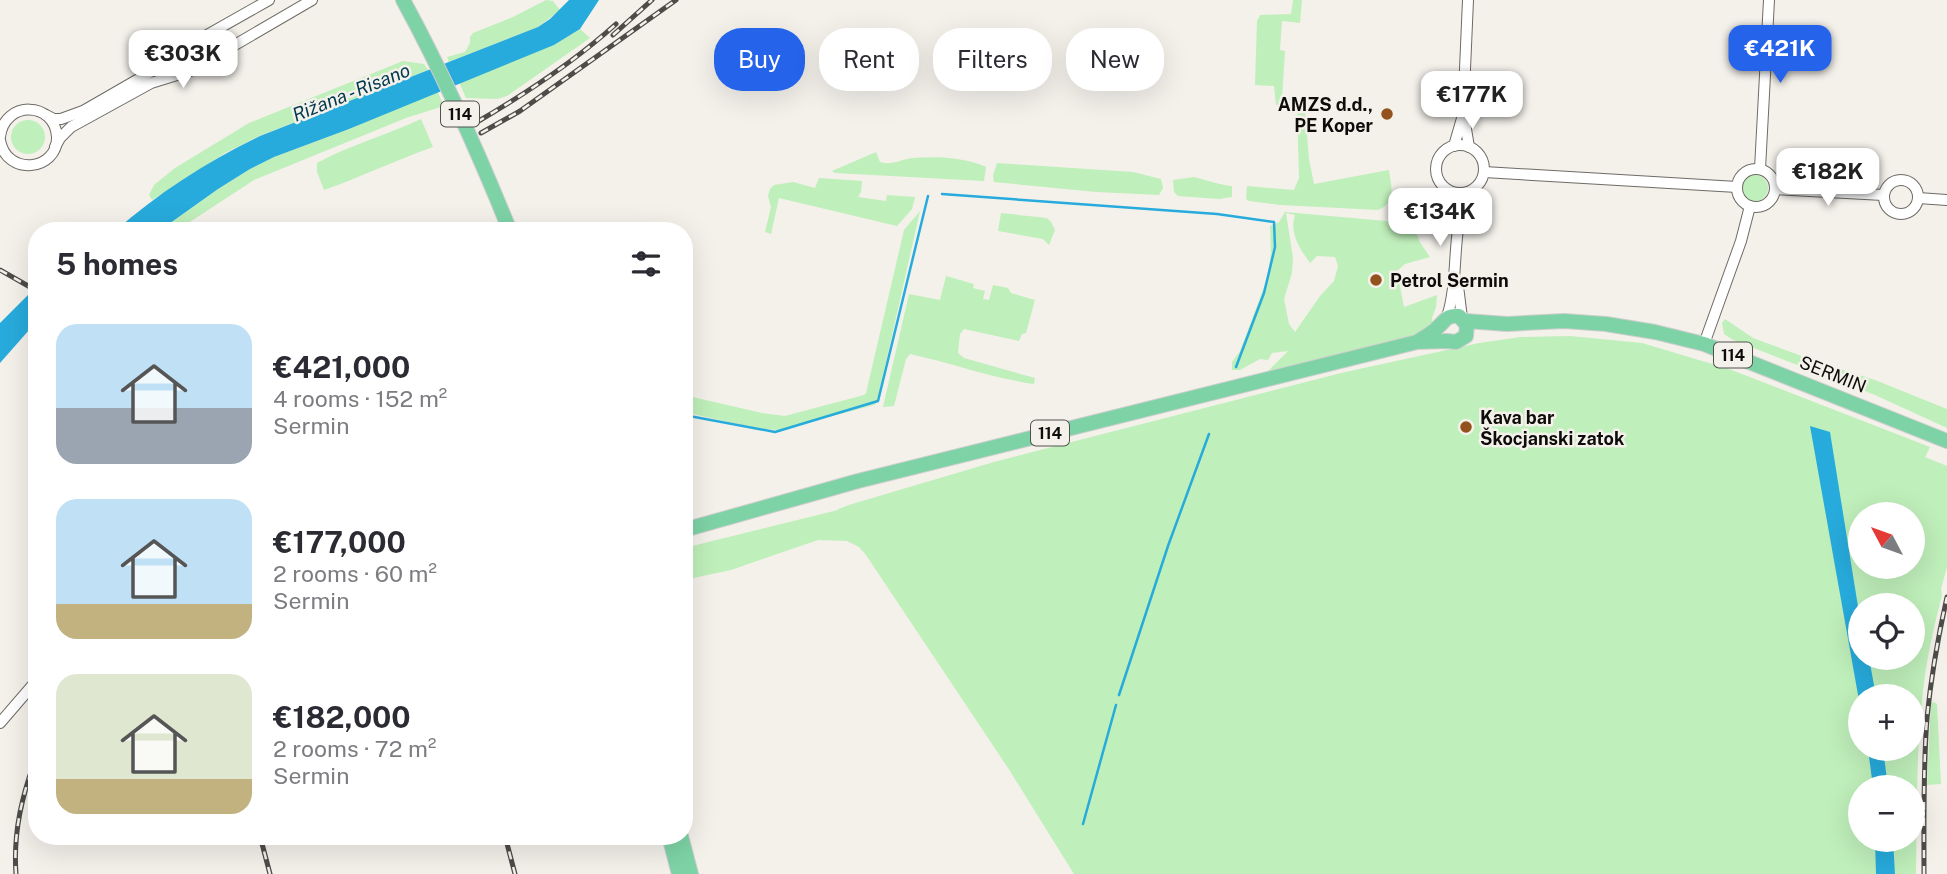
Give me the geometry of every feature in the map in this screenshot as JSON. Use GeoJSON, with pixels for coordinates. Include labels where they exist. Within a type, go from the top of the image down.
{"type":"FeatureCollection","features":[{"type":"Feature","properties":{"kind":"main road","name":"114"},"geometry":{"type":"LineString","coordinates":[[403,0],[450,91],[506,222]]}},
{"type":"Feature","properties":{"kind":"main road","name":"114"},"geometry":{"type":"LineString","coordinates":[[693,527],[858,481],[1417,342],[1460,341],[1465,325],[1454,315],[1417,342]]}},
{"type":"Feature","properties":{"kind":"main road"},"geometry":{"type":"LineString","coordinates":[[1444,321],[1441,334],[1447,341]]}},
{"type":"Feature","properties":{"kind":"main road","name":"SERMIN"},"geometry":{"type":"LineString","coordinates":[[1465,325],[1564,321],[1655,331],[1704,344],[1947,441]]}},
{"type":"Feature","properties":{"kind":"main road"},"geometry":{"type":"LineString","coordinates":[[671,845],[679,874]]}},
{"type":"Feature","properties":{"kind":"main road"},"geometry":{"type":"LineString","coordinates":[[683,845],[691,874]]}},
{"type":"Feature","properties":{"kind":"street"},"geometry":{"type":"LineString","coordinates":[[269,0],[177,52],[149,73],[83,111],[61,119],[28,109],[15,112],[5,121],[0,136],[5,156],[23,166],[39,164],[51,154],[60,138],[71,127],[151,83],[190,71],[312,0]]}},
{"type":"Feature","properties":{"kind":"street"},"geometry":{"type":"LineString","coordinates":[[1468,0],[1463,115],[1469,147]]}},
{"type":"Feature","properties":{"kind":"street"},"geometry":{"type":"LineString","coordinates":[[1760,170],[1769,0]]}},
{"type":"Feature","properties":{"kind":"street"},"geometry":{"type":"LineString","coordinates":[[46,115],[56,132],[55,147]]}},
{"type":"Feature","properties":{"kind":"street"},"geometry":{"type":"LineString","coordinates":[[1454,146],[1463,115]]}},
{"type":"Feature","properties":{"kind":"street"},"geometry":{"type":"LineString","coordinates":[[1454,146],[1469,147],[1481,157],[1484,172],[1479,185],[1468,192],[1449,191],[1437,177],[1437,166],[1444,152],[1454,146]]}},
{"type":"Feature","properties":{"kind":"street"},"geometry":{"type":"LineString","coordinates":[[1760,170],[1769,175],[1774,184],[1774,195],[1766,204],[1750,206],[1739,197],[1737,187],[1744,173],[1760,170]]}},
{"type":"Feature","properties":{"kind":"street"},"geometry":{"type":"LineString","coordinates":[[1484,172],[1737,187]]}},
{"type":"Feature","properties":{"kind":"street"},"geometry":{"type":"LineString","coordinates":[[1902,179],[1913,184],[1918,198],[1912,210],[1898,214],[1886,207],[1883,195],[1891,182],[1902,179]]}},
{"type":"Feature","properties":{"kind":"street"},"geometry":{"type":"LineString","coordinates":[[1775,189],[1883,195]]}},
{"type":"Feature","properties":{"kind":"street"},"geometry":{"type":"LineString","coordinates":[[1449,191],[1457,231]]}},
{"type":"Feature","properties":{"kind":"street"},"geometry":{"type":"LineString","coordinates":[[1444,321],[1452,301],[1457,231],[1468,192]]}},
{"type":"Feature","properties":{"kind":"street"},"geometry":{"type":"LineString","coordinates":[[1918,198],[1947,200]]}},
{"type":"Feature","properties":{"kind":"street"},"geometry":{"type":"LineString","coordinates":[[1704,344],[1741,241],[1750,206]]}},
{"type":"Feature","properties":{"kind":"street"},"geometry":{"type":"LineString","coordinates":[[1455,266],[1465,325]]}},
{"type":"Feature","properties":{"kind":"street"},"geometry":{"type":"LineString","coordinates":[[0,723],[28,690]]}},
{"type":"Feature","properties":{"kind":"green space"},"geometry":{"type":"Polygon","coordinates":[[[546,0],[553,1],[560,10],[538,27],[449,62],[447,57],[465,52],[473,33],[546,0]]]}},
{"type":"Feature","properties":{"kind":"green space"},"geometry":{"type":"Polygon","coordinates":[[[1293,0],[1302,0],[1300,23],[1282,21],[1280,50],[1285,51],[1282,98],[1304,99],[1314,184],[1389,170],[1390,198],[1384,207],[1378,210],[1281,205],[1246,199],[1247,186],[1294,190],[1299,178],[1297,107],[1276,105],[1274,86],[1255,85],[1257,21],[1260,15],[1291,14],[1293,0]]]}},
{"type":"Feature","properties":{"kind":"green space"},"geometry":{"type":"Polygon","coordinates":[[[580,29],[590,38],[507,96],[497,99],[466,98],[459,82],[554,45],[580,29]]]}},
{"type":"Feature","properties":{"kind":"green space"},"geometry":{"type":"Polygon","coordinates":[[[403,61],[424,64],[428,70],[259,136],[225,153],[152,200],[149,195],[154,185],[175,168],[249,123],[403,61]]]}},
{"type":"Feature","properties":{"kind":"green space"},"geometry":{"type":"Polygon","coordinates":[[[437,91],[444,106],[406,118],[254,180],[190,222],[172,222],[250,169],[274,157],[349,129],[437,91]]]}},
{"type":"Feature","properties":{"kind":"green space"},"geometry":{"type":"Polygon","coordinates":[[[421,119],[433,147],[324,190],[317,172],[317,163],[421,119]]]}},
{"type":"Feature","properties":{"kind":"green space"},"geometry":{"type":"Polygon","coordinates":[[[28,120],[40,125],[45,137],[40,149],[28,154],[16,149],[11,137],[16,125],[28,120]]]}},
{"type":"Feature","properties":{"kind":"green space"},"geometry":{"type":"Polygon","coordinates":[[[876,152],[880,162],[885,163],[931,157],[969,161],[986,167],[984,181],[832,171],[876,152]]]}},
{"type":"Feature","properties":{"kind":"green space"},"geometry":{"type":"Polygon","coordinates":[[[997,163],[1133,172],[1161,179],[1163,188],[1159,195],[994,182],[997,163]]]}},
{"type":"Feature","properties":{"kind":"green space"},"geometry":{"type":"Polygon","coordinates":[[[1755,175],[1764,179],[1768,188],[1764,197],[1755,201],[1746,197],[1742,188],[1746,179],[1755,175]]]}},
{"type":"Feature","properties":{"kind":"green space"},"geometry":{"type":"Polygon","coordinates":[[[1194,177],[1232,186],[1232,197],[1219,199],[1178,196],[1174,192],[1173,180],[1194,177]]]}},
{"type":"Feature","properties":{"kind":"green space"},"geometry":{"type":"Polygon","coordinates":[[[819,178],[862,181],[858,197],[886,201],[887,195],[915,197],[912,209],[897,226],[779,198],[771,234],[765,232],[771,207],[768,196],[774,185],[793,182],[815,188],[819,178]]]}},
{"type":"Feature","properties":{"kind":"green space"},"geometry":{"type":"Polygon","coordinates":[[[920,211],[877,402],[874,405],[779,430],[760,429],[693,414],[693,397],[785,416],[864,395],[904,230],[920,211]]]}},
{"type":"Feature","properties":{"kind":"green space"},"geometry":{"type":"Polygon","coordinates":[[[1285,212],[1386,221],[1418,236],[1430,257],[1405,264],[1397,271],[1404,307],[1437,295],[1432,318],[1433,330],[1263,376],[1288,351],[1272,353],[1268,360],[1260,359],[1240,370],[1232,370],[1232,362],[1240,351],[1267,279],[1271,253],[1270,226],[1279,222],[1285,212]],[[1286,213],[1293,258],[1292,273],[1284,299],[1289,324],[1295,332],[1334,281],[1338,266],[1335,257],[1317,256],[1310,263],[1294,234],[1295,215],[1286,213]]]}},
{"type":"Feature","properties":{"kind":"green space"},"geometry":{"type":"Polygon","coordinates":[[[1001,213],[1047,218],[1055,230],[1049,245],[1043,239],[998,231],[1001,213]]]}},
{"type":"Feature","properties":{"kind":"green space"},"geometry":{"type":"Polygon","coordinates":[[[946,276],[974,284],[973,288],[985,291],[983,299],[989,300],[993,285],[1008,288],[1011,293],[1035,300],[1026,333],[1022,334],[1019,341],[964,329],[960,334],[958,353],[964,358],[1035,378],[1034,384],[910,354],[906,359],[894,406],[883,407],[909,294],[940,300],[946,276]]]}},
{"type":"Feature","properties":{"kind":"green space"},"geometry":{"type":"Polygon","coordinates":[[[1725,319],[1753,338],[1875,380],[1947,409],[1947,428],[1875,395],[1733,340],[1724,334],[1722,323],[1725,319]]]}},
{"type":"Feature","properties":{"kind":"green space"},"geometry":{"type":"Polygon","coordinates":[[[1570,336],[1642,343],[1729,369],[1930,447],[1925,457],[1947,466],[1947,567],[1924,684],[1848,684],[1848,761],[1918,761],[1918,775],[1848,775],[1848,852],[1916,852],[1916,874],[1074,874],[1008,768],[859,547],[847,541],[818,540],[731,570],[693,578],[693,546],[838,510],[994,462],[1341,373],[1479,343],[1521,337],[1570,336]]]}},
{"type":"Feature","properties":{"kind":"green space"},"geometry":{"type":"Polygon","coordinates":[[[1931,703],[1937,704],[1941,784],[1927,785],[1931,703]]]}},
{"type":"Feature","properties":{"kind":"water"},"geometry":{"type":"Polygon","coordinates":[[[569,0],[599,0],[580,29],[554,45],[274,157],[218,189],[172,222],[125,222],[203,167],[260,136],[538,27],[569,0]]]}},
{"type":"Feature","properties":{"kind":"water"},"geometry":{"type":"Polygon","coordinates":[[[28,295],[28,331],[0,363],[0,323],[28,295]]]}},
{"type":"Feature","properties":{"kind":"water"},"geometry":{"type":"Polygon","coordinates":[[[1810,426],[1830,432],[1848,544],[1848,579],[1854,579],[1856,593],[1848,593],[1848,639],[1810,426]]]}},
{"type":"Feature","properties":{"kind":"water"},"geometry":{"type":"Polygon","coordinates":[[[1854,670],[1871,670],[1874,684],[1856,684],[1854,670]]]}},
{"type":"Feature","properties":{"kind":"water"},"geometry":{"type":"Polygon","coordinates":[[[1870,761],[1885,761],[1886,775],[1871,775],[1870,761]]]}},
{"type":"Feature","properties":{"kind":"water"},"geometry":{"type":"Polygon","coordinates":[[[1875,852],[1894,852],[1895,874],[1876,874],[1875,852]]]}},
{"type":"Feature","properties":{"kind":"waterway"},"geometry":{"type":"LineString","coordinates":[[942,194],[1217,214],[1274,222],[1275,247],[1264,293],[1236,367]]}},
{"type":"Feature","properties":{"kind":"waterway"},"geometry":{"type":"LineString","coordinates":[[693,417],[775,432],[878,401],[928,196]]}},
{"type":"Feature","properties":{"kind":"waterway"},"geometry":{"type":"LineString","coordinates":[[1119,695],[1168,546],[1209,434]]}},
{"type":"Feature","properties":{"kind":"waterway"},"geometry":{"type":"LineString","coordinates":[[1083,824],[1116,705]]}},
{"type":"Feature","properties":{"kind":"railway"},"geometry":{"type":"LineString","coordinates":[[613,35],[652,0]]}},
{"type":"Feature","properties":{"kind":"railway"},"geometry":{"type":"LineString","coordinates":[[481,133],[520,111],[676,0]]}},
{"type":"Feature","properties":{"kind":"railway"},"geometry":{"type":"LineString","coordinates":[[477,122],[549,77],[616,24]]}},
{"type":"Feature","properties":{"kind":"railway"},"geometry":{"type":"LineString","coordinates":[[0,270],[28,286]]}},
{"type":"Feature","properties":{"kind":"railway"},"geometry":{"type":"LineString","coordinates":[[1924,874],[1927,718],[1947,597]]}},
{"type":"Feature","properties":{"kind":"railway"},"geometry":{"type":"LineString","coordinates":[[16,874],[16,843],[28,782]]}},
{"type":"Feature","properties":{"kind":"railway"},"geometry":{"type":"LineString","coordinates":[[262,845],[270,874]]}},
{"type":"Feature","properties":{"kind":"railway"},"geometry":{"type":"LineString","coordinates":[[507,845],[515,874]]}},
{"type":"Feature","properties":{"kind":"place","name":"AMZS d.d., PE Koper"},"geometry":{"type":"Point","coordinates":[1387,114]}},
{"type":"Feature","properties":{"kind":"place","name":"Petrol Sermin"},"geometry":{"type":"Point","coordinates":[1376,280]}},
{"type":"Feature","properties":{"kind":"place","name":"Kava bar Škocjanski zatok"},"geometry":{"type":"Point","coordinates":[1466,427]}},
{"type":"Feature","properties":{"kind":"water label","name":"Rižana - Risano"},"geometry":{"type":"Point","coordinates":[351,92]}}]}
